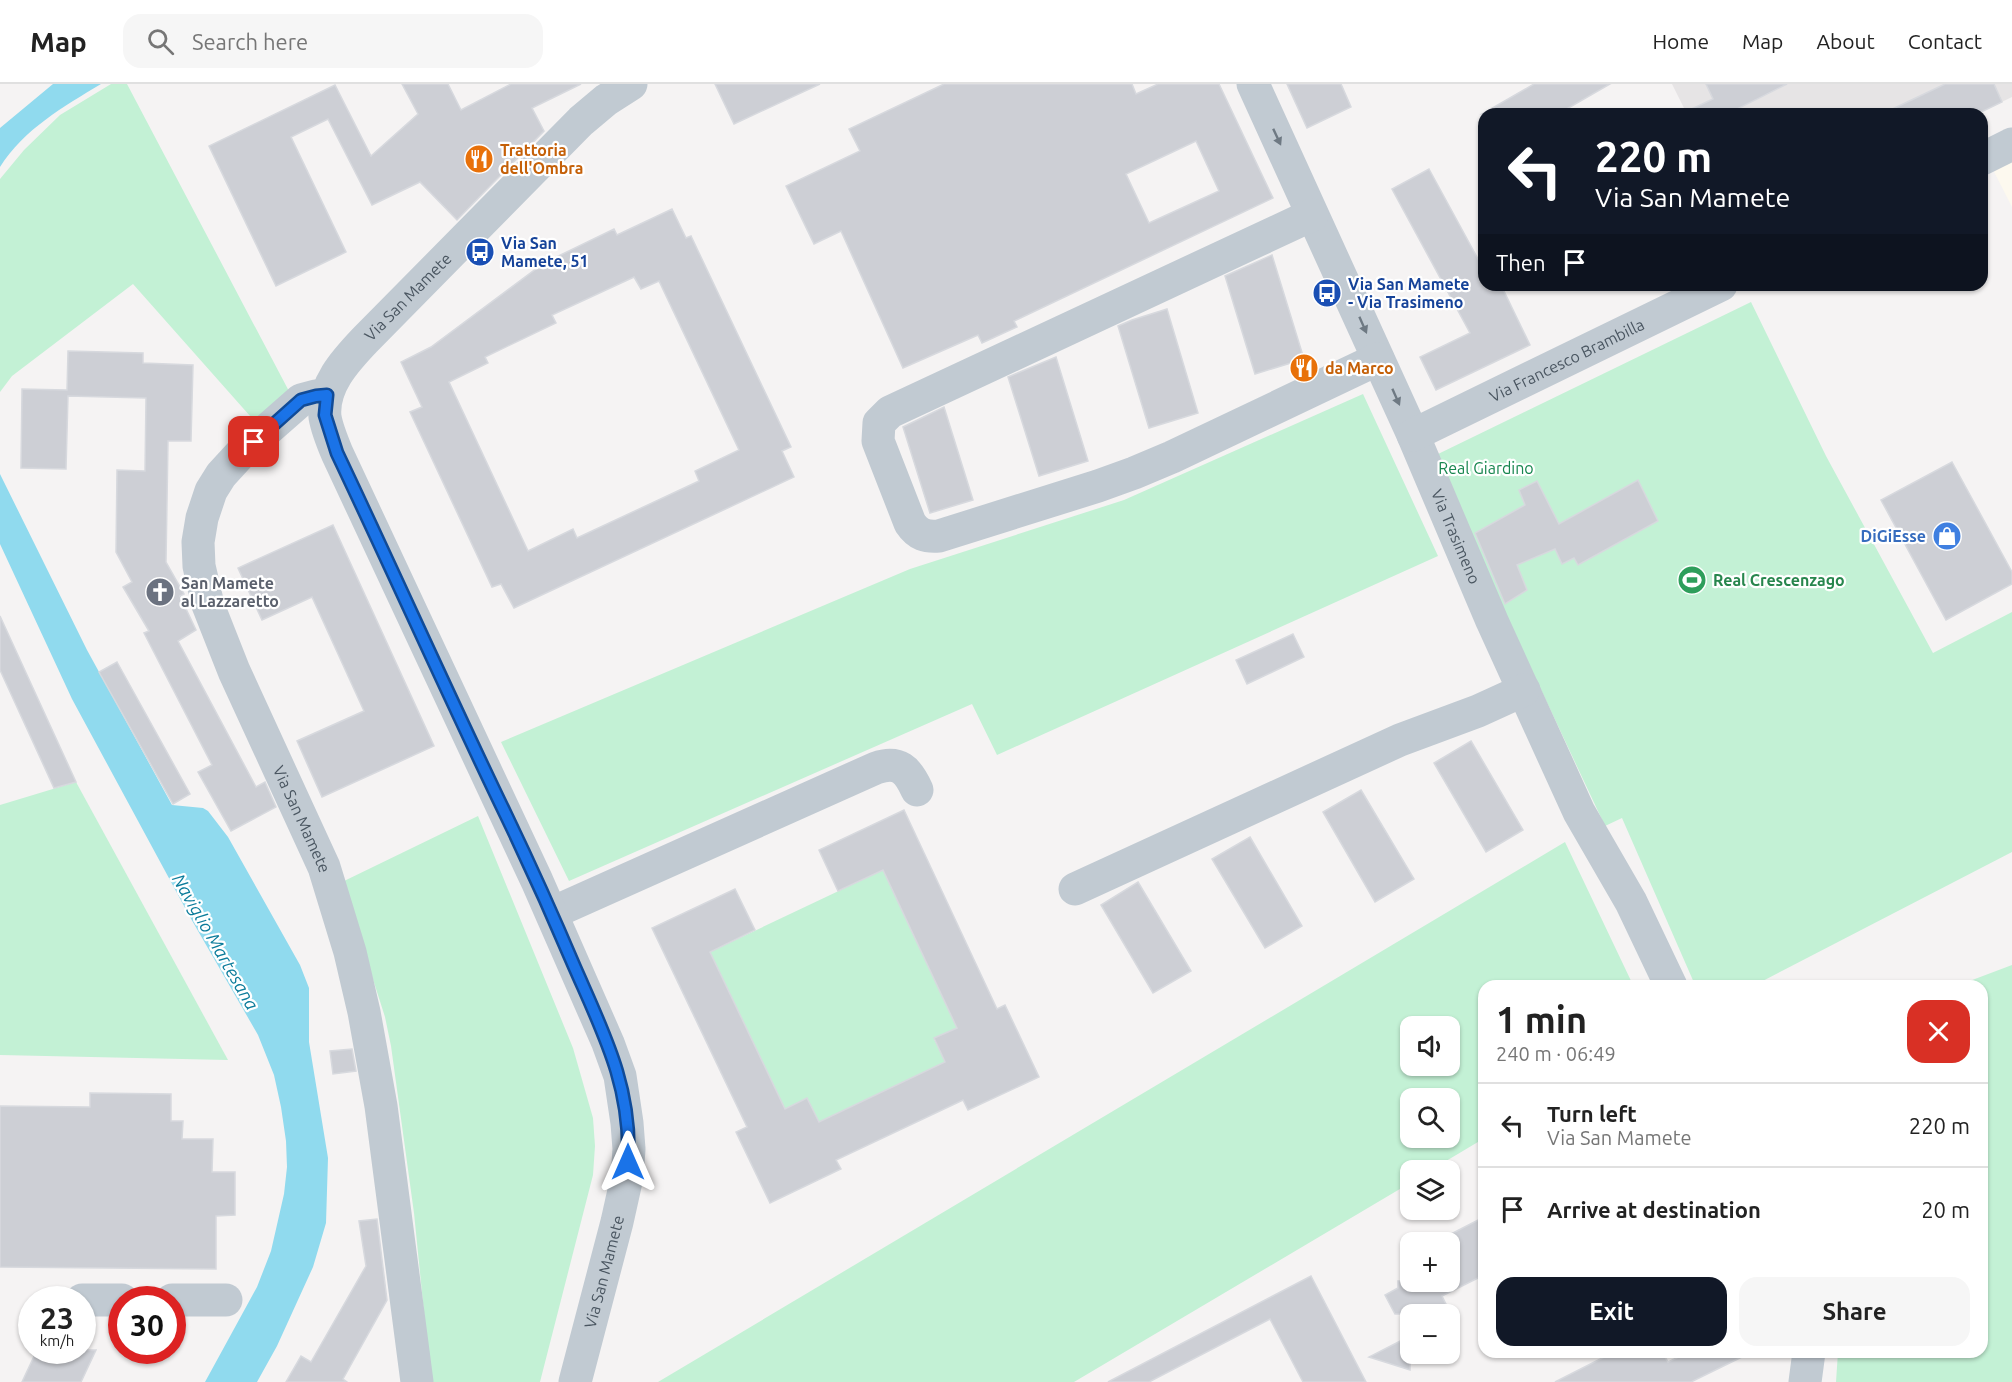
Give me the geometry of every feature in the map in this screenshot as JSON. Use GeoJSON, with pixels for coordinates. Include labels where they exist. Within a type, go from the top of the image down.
{"type":"FeatureCollection","features":[{"type":"Feature","properties":{"kind":"street","name":"Via San Mamete"},"geometry":{"type":"LineString","coordinates":[[575,1382],[627,1177],[628,1136],[624,1099],[615,1063],[552,913],[337,453],[325,415],[327,395],[339,370],[365,340],[582,121],[606,100],[631,84]]}},
{"type":"Feature","properties":{"kind":"street","name":"Via Trasimeno"},"geometry":{"type":"LineString","coordinates":[[1253,84],[1413,435],[1492,621],[1585,826],[1631,902],[1668,980]]}},
{"type":"Feature","properties":{"kind":"street"},"geometry":{"type":"LineString","coordinates":[[1988,156],[2012,144]]}},
{"type":"Feature","properties":{"kind":"street"},"geometry":{"type":"LineString","coordinates":[[1312,215],[890,412],[879,423],[878,441],[910,523],[924,536],[939,536],[1107,483],[1181,453],[1378,359]]}},
{"type":"Feature","properties":{"kind":"street","name":"Via Francesco Brambilla"},"geometry":{"type":"LineString","coordinates":[[1413,435],[1709,291]]}},
{"type":"Feature","properties":{"kind":"street","name":"Via San Mamete"},"geometry":{"type":"LineString","coordinates":[[327,395],[301,400],[244,450],[221,475],[211,491],[202,518],[198,542],[199,566],[208,605],[234,671],[313,838],[334,895],[353,966],[373,1057],[417,1382]]}},
{"type":"Feature","properties":{"kind":"street"},"geometry":{"type":"LineString","coordinates":[[1075,889],[1400,740],[1478,711],[1524,690]]}},
{"type":"Feature","properties":{"kind":"street"},"geometry":{"type":"LineString","coordinates":[[552,913],[876,768],[898,766],[909,776],[917,790]]}},
{"type":"Feature","properties":{"kind":"street"},"geometry":{"type":"LineString","coordinates":[[186,1300],[226,1300]]}},
{"type":"Feature","properties":{"kind":"street"},"geometry":{"type":"LineString","coordinates":[[1805,1382],[1808,1358]]}},
{"type":"Feature","properties":{"kind":"shaded area"},"geometry":{"type":"Polygon","coordinates":[[[1672,84],[2012,84],[2012,97],[1988,109],[1684,108],[1672,84]]]}},
{"type":"Feature","properties":{"kind":"shaded area"},"geometry":{"type":"Polygon","coordinates":[[[2012,144],[2012,207],[1988,160],[1988,155],[2012,144]]]}},
{"type":"Feature","properties":{"kind":"green space"},"geometry":{"type":"Polygon","coordinates":[[[111,84],[127,84],[291,395],[257,424],[133,284],[12,376],[0,392],[0,179],[24,150],[60,115],[111,84]]]}},
{"type":"Feature","properties":{"kind":"green space","name":"Real Crescenzago"},"geometry":{"type":"Polygon","coordinates":[[[1751,302],[1826,456],[1933,653],[2012,612],[2012,852],[1765,980],[1693,980],[1622,818],[1605,826],[1512,628],[1436,455],[1751,302]]]}},
{"type":"Feature","properties":{"kind":"green space"},"geometry":{"type":"Polygon","coordinates":[[[1363,394],[1438,556],[997,755],[972,704],[569,881],[501,742],[910,569],[1124,500],[1363,394]]]}},
{"type":"Feature","properties":{"kind":"green space"},"geometry":{"type":"Polygon","coordinates":[[[76,782],[228,1060],[0,1055],[0,805],[76,782]]]}},
{"type":"Feature","properties":{"kind":"green space"},"geometry":{"type":"Polygon","coordinates":[[[478,816],[573,1048],[593,1118],[595,1146],[593,1175],[540,1382],[431,1382],[414,1213],[391,1046],[385,1017],[342,882],[478,816]]]}},
{"type":"Feature","properties":{"kind":"green space"},"geometry":{"type":"Polygon","coordinates":[[[1565,842],[1631,980],[1478,980],[1478,1142],[1448,1160],[1400,1160],[1400,1189],[1074,1382],[658,1382],[1565,842]]]}},
{"type":"Feature","properties":{"kind":"green space"},"geometry":{"type":"Polygon","coordinates":[[[883,870],[957,1028],[934,1039],[945,1062],[819,1122],[807,1098],[785,1109],[710,952],[883,870]]]}},
{"type":"Feature","properties":{"kind":"green space"},"geometry":{"type":"Polygon","coordinates":[[[2012,965],[2012,1382],[1836,1382],[1838,1358],[1988,1358],[1988,980],[1972,980],[2012,965]]]}},
{"type":"Feature","properties":{"kind":"water"},"geometry":{"type":"Polygon","coordinates":[[[53,84],[101,84],[32,130],[0,167],[0,128],[53,84]]]}},
{"type":"Feature","properties":{"kind":"water","name":"Naviglio Martesana"},"geometry":{"type":"Polygon","coordinates":[[[0,474],[87,650],[172,805],[203,808],[208,811],[228,837],[300,965],[309,988],[309,1042],[328,1158],[326,1223],[313,1267],[277,1346],[257,1382],[205,1382],[257,1287],[271,1251],[284,1194],[287,1167],[286,1141],[274,1075],[258,1035],[190,917],[72,699],[0,544],[0,474]]]}},
{"type":"Feature","properties":{"kind":"building"},"geometry":{"type":"Polygon","coordinates":[[[402,84],[448,84],[461,110],[511,84],[581,84],[532,108],[544,131],[457,220],[420,182],[372,205],[328,119],[291,137],[346,252],[276,286],[209,146],[335,85],[371,156],[418,114],[402,84]]]}},
{"type":"Feature","properties":{"kind":"building"},"geometry":{"type":"Polygon","coordinates":[[[715,84],[820,84],[734,124],[715,84]]]}},
{"type":"Feature","properties":{"kind":"building"},"geometry":{"type":"Polygon","coordinates":[[[944,84],[1132,84],[1136,94],[1158,84],[1219,84],[1273,198],[1014,321],[1017,327],[982,343],[978,335],[903,368],[841,231],[814,244],[786,186],[860,151],[849,129],[944,84]],[[1196,141],[1126,174],[1149,223],[1219,191],[1196,141]]]}},
{"type":"Feature","properties":{"kind":"building"},"geometry":{"type":"Polygon","coordinates":[[[1287,84],[1341,84],[1351,107],[1307,128],[1287,84]]]}},
{"type":"Feature","properties":{"kind":"building"},"geometry":{"type":"Polygon","coordinates":[[[1534,84],[1610,84],[1568,108],[1492,108],[1534,84]]]}},
{"type":"Feature","properties":{"kind":"building"},"geometry":{"type":"Polygon","coordinates":[[[1706,84],[1787,84],[1739,108],[1694,108],[1713,99],[1706,84]]]}},
{"type":"Feature","properties":{"kind":"building"},"geometry":{"type":"Polygon","coordinates":[[[1945,84],[1994,84],[2002,102],[1988,109],[1895,108],[1945,84]]]}},
{"type":"Feature","properties":{"kind":"building"},"geometry":{"type":"Polygon","coordinates":[[[1429,169],[1478,259],[1478,291],[1504,291],[1530,345],[1436,390],[1420,357],[1470,333],[1392,189],[1429,169]]]}},
{"type":"Feature","properties":{"kind":"building"},"geometry":{"type":"Polygon","coordinates":[[[672,209],[686,238],[691,236],[791,447],[782,451],[794,477],[514,608],[501,584],[492,587],[410,412],[422,407],[401,362],[431,347],[544,263],[614,229],[617,235],[672,209]],[[634,277],[552,315],[556,323],[485,357],[488,363],[449,382],[528,551],[573,529],[577,538],[699,481],[695,471],[739,450],[659,281],[641,289],[634,277]]]}},
{"type":"Feature","properties":{"kind":"building"},"geometry":{"type":"Polygon","coordinates":[[[1272,255],[1304,359],[1255,374],[1225,276],[1272,255]]]}},
{"type":"Feature","properties":{"kind":"building"},"geometry":{"type":"Polygon","coordinates":[[[1167,309],[1198,413],[1149,428],[1118,326],[1167,309]]]}},
{"type":"Feature","properties":{"kind":"building"},"geometry":{"type":"Polygon","coordinates":[[[68,351],[143,353],[143,363],[193,365],[191,441],[168,441],[166,562],[184,594],[180,596],[196,630],[178,641],[256,787],[265,782],[276,807],[231,831],[198,772],[212,765],[144,633],[149,631],[123,587],[132,582],[116,552],[117,470],[145,471],[146,398],[68,396],[66,469],[21,468],[22,389],[67,390],[68,351]]]}},
{"type":"Feature","properties":{"kind":"building"},"geometry":{"type":"Polygon","coordinates":[[[1056,357],[1088,461],[1039,476],[1008,377],[1056,357]]]}},
{"type":"Feature","properties":{"kind":"building"},"geometry":{"type":"Polygon","coordinates":[[[944,407],[973,500],[930,513],[903,427],[944,407]]]}},
{"type":"Feature","properties":{"kind":"building","name":"DiGiEsse"},"geometry":{"type":"Polygon","coordinates":[[[1952,462],[2012,572],[2012,584],[1946,620],[1881,500],[1952,462]]]}},
{"type":"Feature","properties":{"kind":"building"},"geometry":{"type":"Polygon","coordinates":[[[1638,480],[1658,521],[1578,565],[1574,558],[1562,564],[1555,549],[1517,565],[1527,590],[1505,604],[1475,533],[1525,505],[1519,490],[1537,481],[1559,524],[1638,480]]]}},
{"type":"Feature","properties":{"kind":"building"},"geometry":{"type":"Polygon","coordinates":[[[333,525],[434,746],[322,797],[297,741],[364,711],[312,597],[262,620],[238,568],[333,525]]]}},
{"type":"Feature","properties":{"kind":"building"},"geometry":{"type":"Polygon","coordinates":[[[0,616],[76,782],[54,788],[0,670],[0,616]]]}},
{"type":"Feature","properties":{"kind":"building"},"geometry":{"type":"Polygon","coordinates":[[[1293,634],[1304,657],[1247,684],[1236,660],[1293,634]]]}},
{"type":"Feature","properties":{"kind":"building"},"geometry":{"type":"Polygon","coordinates":[[[117,662],[190,794],[173,804],[99,672],[117,662]]]}},
{"type":"Feature","properties":{"kind":"building"},"geometry":{"type":"Polygon","coordinates":[[[1471,741],[1523,830],[1486,852],[1434,763],[1471,741]]]}},
{"type":"Feature","properties":{"kind":"building"},"geometry":{"type":"Polygon","coordinates":[[[1361,790],[1414,879],[1375,902],[1323,812],[1361,790]]]}},
{"type":"Feature","properties":{"kind":"building"},"geometry":{"type":"Polygon","coordinates":[[[904,810],[997,1009],[1005,1005],[1039,1077],[968,1110],[963,1100],[836,1160],[841,1169],[770,1203],[736,1132],[747,1127],[652,928],[735,889],[755,930],[710,952],[785,1109],[807,1098],[819,1122],[945,1062],[934,1038],[957,1028],[883,870],[838,891],[819,850],[904,810]]]}},
{"type":"Feature","properties":{"kind":"building"},"geometry":{"type":"Polygon","coordinates":[[[1250,837],[1302,926],[1265,948],[1212,859],[1250,837]]]}},
{"type":"Feature","properties":{"kind":"building"},"geometry":{"type":"Polygon","coordinates":[[[1138,882],[1191,971],[1153,993],[1101,905],[1138,882]]]}},
{"type":"Feature","properties":{"kind":"building"},"geometry":{"type":"Polygon","coordinates":[[[352,1049],[356,1071],[333,1074],[330,1051],[352,1049]]]}},
{"type":"Feature","properties":{"kind":"building"},"geometry":{"type":"Polygon","coordinates":[[[90,1093],[171,1094],[171,1121],[183,1121],[182,1139],[213,1139],[212,1172],[235,1172],[235,1215],[216,1216],[216,1269],[0,1267],[0,1106],[90,1107],[90,1093]]]}},
{"type":"Feature","properties":{"kind":"building"},"geometry":{"type":"Polygon","coordinates":[[[377,1219],[387,1300],[343,1379],[347,1382],[286,1382],[301,1356],[311,1362],[366,1266],[359,1221],[377,1219]]]}},
{"type":"Feature","properties":{"kind":"building"},"geometry":{"type":"Polygon","coordinates":[[[1478,1220],[1478,1278],[1460,1287],[1460,1232],[1455,1232],[1478,1220]]]}},
{"type":"Feature","properties":{"kind":"building"},"geometry":{"type":"Polygon","coordinates":[[[1311,1276],[1366,1382],[1303,1382],[1270,1319],[1149,1382],[1108,1382],[1311,1276]]]}},
{"type":"Feature","properties":{"kind":"building"},"geometry":{"type":"Polygon","coordinates":[[[1398,1281],[1400,1281],[1400,1292],[1450,1292],[1442,1296],[1446,1304],[1400,1304],[1400,1314],[1395,1314],[1385,1295],[1398,1288],[1398,1281]]]}},
{"type":"Feature","properties":{"kind":"building"},"geometry":{"type":"Polygon","coordinates":[[[1400,1341],[1400,1364],[1410,1364],[1410,1370],[1369,1357],[1400,1341]]]}},
{"type":"Feature","properties":{"kind":"building"},"geometry":{"type":"Polygon","coordinates":[[[1602,1358],[1666,1358],[1668,1362],[1676,1358],[1740,1358],[1691,1382],[1555,1382],[1602,1358]]]}},
{"type":"Feature","properties":{"kind":"building"},"geometry":{"type":"Polygon","coordinates":[[[30,1364],[89,1364],[81,1382],[22,1382],[30,1364]]]}},
{"type":"Feature","properties":{"kind":"place","name":"Trattoria dell'Ombra"},"geometry":{"type":"Point","coordinates":[479,159]}},
{"type":"Feature","properties":{"kind":"place","name":"Via San Mamete, 51"},"geometry":{"type":"Point","coordinates":[480,252]}},
{"type":"Feature","properties":{"kind":"place","name":"Via San Mamete - Via Trasimeno"},"geometry":{"type":"Point","coordinates":[1327,293]}},
{"type":"Feature","properties":{"kind":"place","name":"da Marco"},"geometry":{"type":"Point","coordinates":[1304,368]}},
{"type":"Feature","properties":{"kind":"place","name":"DiGiEsse"},"geometry":{"type":"Point","coordinates":[1947,536]}},
{"type":"Feature","properties":{"kind":"place","name":"Real Crescenzago"},"geometry":{"type":"Point","coordinates":[1692,580]}},
{"type":"Feature","properties":{"kind":"place","name":"San Mamete al Lazzaretto"},"geometry":{"type":"Point","coordinates":[160,592]}},
{"type":"Feature","properties":{"kind":"route"},"geometry":{"type":"LineString","coordinates":[[254,442],[301,400],[327,395],[325,415],[337,453],[537,881],[608,1043],[620,1076],[624,1099],[629,1149],[628,1162]]}},
{"type":"Feature","properties":{"kind":"park label","name":"Real Giardino"},"geometry":{"type":"Point","coordinates":[1486,468]}}]}
